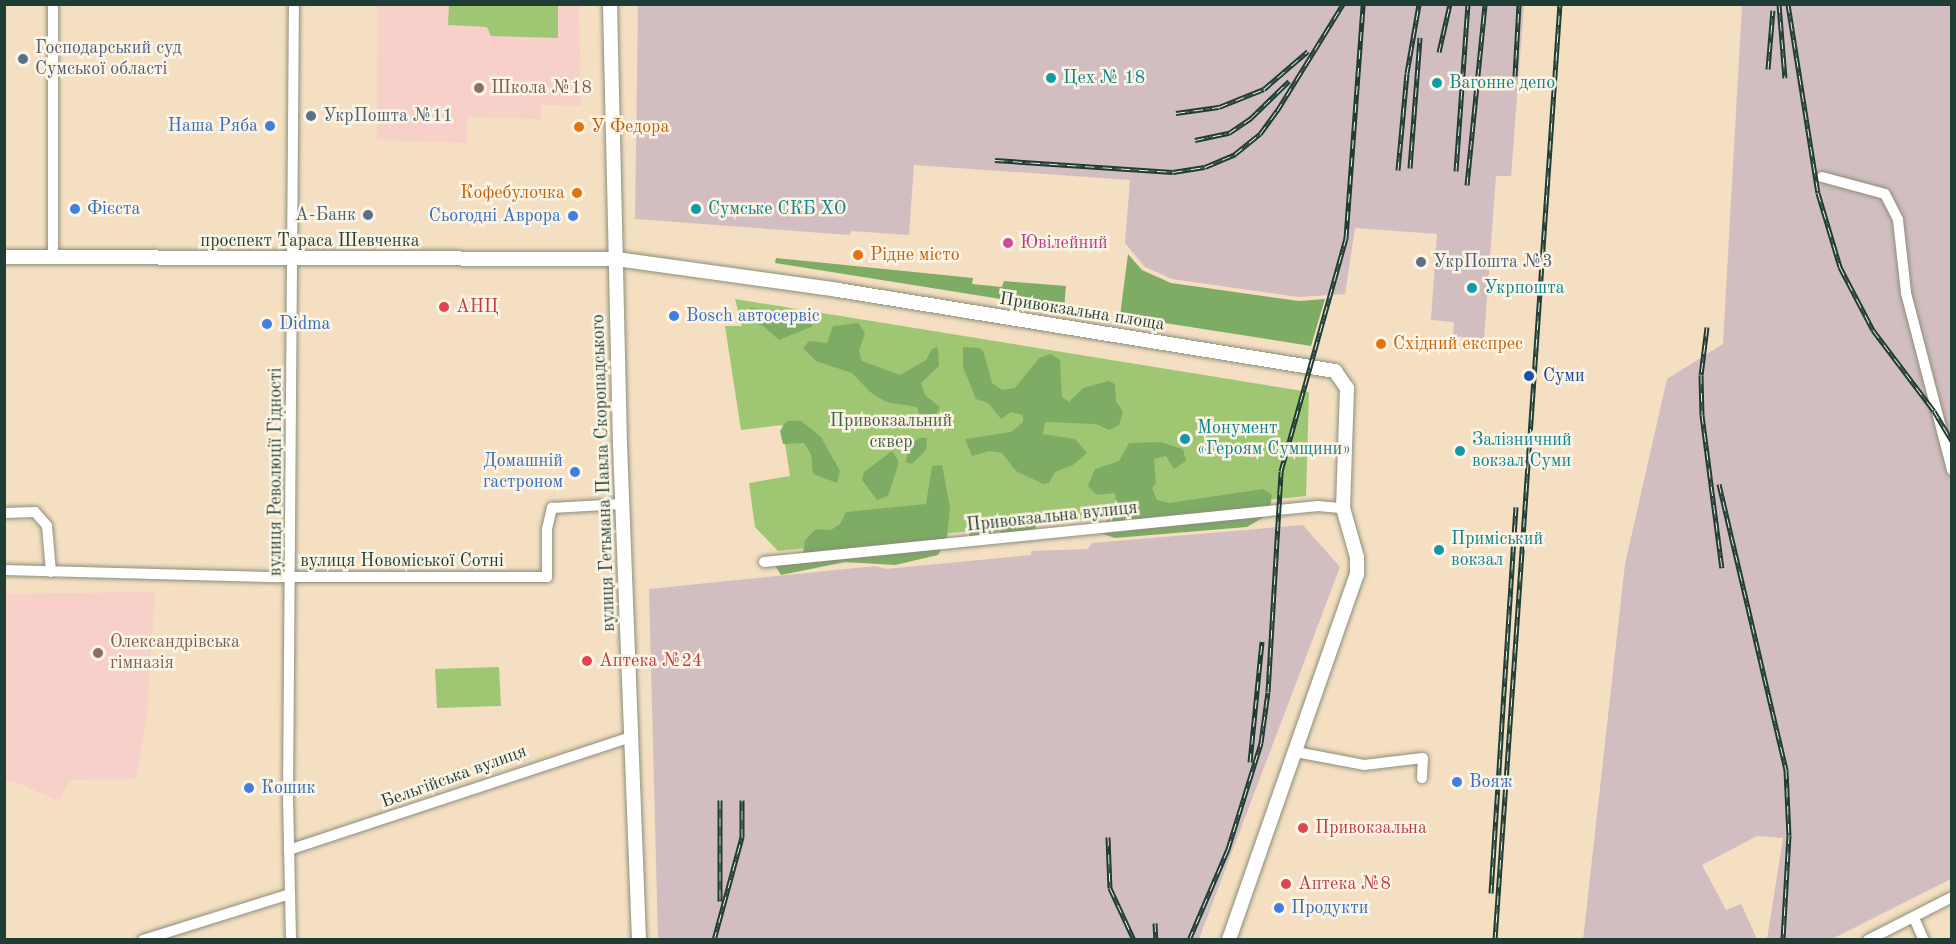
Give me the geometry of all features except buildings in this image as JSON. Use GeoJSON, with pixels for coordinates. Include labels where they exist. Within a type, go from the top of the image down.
{"type":"FeatureCollection","features":[{"type":"Feature","properties":{"kind":"main road","name":"вулиця Гетьмана Павла Скоропадського"},"geometry":{"type":"LineString","coordinates":[[610,4],[622,504],[639,939]]}},
{"type":"Feature","properties":{"kind":"main road","name":"проспект Тараса Шевченка"},"geometry":{"type":"LineString","coordinates":[[4,257],[616,259]]}},
{"type":"Feature","properties":{"kind":"main road","name":"Привокзальна площа"},"geometry":{"type":"LineString","coordinates":[[616,259],[838,290],[1335,371],[1347,388],[1343,508],[1357,557],[1357,574],[1296,752]]}},
{"type":"Feature","properties":{"kind":"main road"},"geometry":{"type":"LineString","coordinates":[[1229,939],[1296,752]]}},
{"type":"Feature","properties":{"kind":"street"},"geometry":{"type":"LineString","coordinates":[[53,4],[53,257]]}},
{"type":"Feature","properties":{"kind":"street","name":"вулиця Революції Гідності"},"geometry":{"type":"LineString","coordinates":[[291,939],[289,850],[294,4]]}},
{"type":"Feature","properties":{"kind":"street"},"geometry":{"type":"LineString","coordinates":[[1822,177],[1885,195],[1898,220],[1906,293],[1952,470]]}},
{"type":"Feature","properties":{"kind":"street","name":"вулиця Новоміської Сотні"},"geometry":{"type":"LineString","coordinates":[[4,570],[292,577],[548,577],[547,529],[552,508],[622,504]]}},
{"type":"Feature","properties":{"kind":"street","name":"Привокзальна вулиця"},"geometry":{"type":"LineString","coordinates":[[764,562],[1318,506],[1343,508]]}},
{"type":"Feature","properties":{"kind":"street"},"geometry":{"type":"LineString","coordinates":[[4,513],[35,512],[46,526],[51,572]]}},
{"type":"Feature","properties":{"kind":"street","name":"Бельгійська вулиця"},"geometry":{"type":"LineString","coordinates":[[289,850],[630,737]]}},
{"type":"Feature","properties":{"kind":"street"},"geometry":{"type":"LineString","coordinates":[[1296,752],[1364,765],[1423,758],[1422,777]]}},
{"type":"Feature","properties":{"kind":"street"},"geometry":{"type":"LineString","coordinates":[[143,939],[290,894]]}},
{"type":"Feature","properties":{"kind":"street"},"geometry":{"type":"LineString","coordinates":[[1868,939],[1952,897]]}},
{"type":"Feature","properties":{"kind":"street"},"geometry":{"type":"LineString","coordinates":[[1914,918],[1924,939]]}},
{"type":"Feature","properties":{"kind":"shaded area","name":"Школа №18"},"geometry":{"type":"Polygon","coordinates":[[[378,5],[579,5],[581,106],[541,105],[541,119],[467,117],[467,143],[377,140],[378,5]]]}},
{"type":"Feature","properties":{"kind":"shaded area"},"geometry":{"type":"Polygon","coordinates":[[[638,5],[1524,5],[1511,176],[1496,176],[1484,339],[1453,336],[1454,322],[1431,320],[1437,234],[1355,228],[1345,294],[1299,297],[1172,279],[1145,267],[1125,243],[1130,180],[914,165],[909,235],[851,231],[850,235],[635,219],[638,5]]]}},
{"type":"Feature","properties":{"kind":"shaded area"},"geometry":{"type":"Polygon","coordinates":[[[1742,5],[1951,5],[1951,879],[1832,939],[1767,939],[1783,838],[1757,836],[1702,865],[1726,910],[1741,904],[1757,939],[1583,940],[1625,564],[1667,379],[1723,344],[1742,5]]]}},
{"type":"Feature","properties":{"kind":"shaded area"},"geometry":{"type":"Polygon","coordinates":[[[1303,525],[1340,567],[1199,939],[658,939],[649,589],[875,566],[886,569],[1031,555],[1031,551],[1088,549],[1092,543],[1303,525]]]}},
{"type":"Feature","properties":{"kind":"shaded area","name":"Олександрівська гімназія"},"geometry":{"type":"Polygon","coordinates":[[[155,592],[147,716],[136,779],[70,780],[59,801],[13,781],[5,781],[5,594],[155,592]]]}},
{"type":"Feature","properties":{"kind":"green space"},"geometry":{"type":"Polygon","coordinates":[[[449,5],[558,5],[558,38],[491,36],[487,27],[448,25],[449,5]]]}},
{"type":"Feature","properties":{"kind":"green space"},"geometry":{"type":"Polygon","coordinates":[[[1128,254],[1142,270],[1171,283],[1299,301],[1325,299],[1311,346],[1120,316],[1128,254]]]}},
{"type":"Feature","properties":{"kind":"green space"},"geometry":{"type":"Polygon","coordinates":[[[776,258],[973,278],[972,284],[1002,287],[1004,281],[1066,286],[1064,309],[775,263],[776,258]]]}},
{"type":"Feature","properties":{"kind":"green space","name":"Привокзальний сквер"},"geometry":{"type":"Polygon","coordinates":[[[735,299],[1309,392],[1306,496],[778,551],[755,527],[749,483],[790,476],[782,425],[741,430],[725,326],[742,326],[735,299]]]}},
{"type":"Feature","properties":{"kind":"green space"},"geometry":{"type":"Polygon","coordinates":[[[750,308],[775,310],[790,318],[806,318],[813,326],[779,340],[762,325],[750,323],[750,308]]]}},
{"type":"Feature","properties":{"kind":"green space"},"geometry":{"type":"Polygon","coordinates":[[[858,323],[865,333],[859,351],[862,361],[900,375],[926,360],[932,349],[938,347],[939,366],[921,383],[925,395],[940,407],[937,413],[925,416],[919,414],[917,407],[886,402],[870,392],[852,373],[816,361],[803,348],[809,341],[827,343],[833,326],[858,323]]]}},
{"type":"Feature","properties":{"kind":"green space"},"geometry":{"type":"Polygon","coordinates":[[[963,347],[980,348],[984,353],[992,383],[1002,390],[1015,388],[1039,358],[1051,354],[1060,360],[1062,397],[1069,402],[1083,388],[1108,381],[1115,384],[1116,401],[1123,412],[1119,425],[1109,430],[1096,424],[1045,422],[1043,434],[1075,439],[1087,453],[1073,465],[1055,472],[1049,483],[1043,484],[1016,471],[1002,453],[989,451],[972,456],[965,439],[1011,432],[1023,422],[1023,415],[1011,412],[1001,419],[988,403],[976,399],[963,367],[963,347]]]}},
{"type":"Feature","properties":{"kind":"green space"},"geometry":{"type":"Polygon","coordinates":[[[787,421],[801,421],[821,437],[840,471],[837,483],[813,474],[811,454],[804,443],[783,444],[780,431],[787,421]]]}},
{"type":"Feature","properties":{"kind":"green space"},"geometry":{"type":"Polygon","coordinates":[[[920,438],[927,438],[926,450],[912,464],[906,462],[909,444],[920,438]]]}},
{"type":"Feature","properties":{"kind":"green space"},"geometry":{"type":"Polygon","coordinates":[[[1160,442],[1183,449],[1186,461],[1174,469],[1166,456],[1154,459],[1156,483],[1152,488],[1157,500],[1169,503],[1263,489],[1272,495],[1269,514],[1247,527],[1115,538],[1103,534],[1102,528],[1116,509],[1115,493],[1097,495],[1088,486],[1095,469],[1119,461],[1129,443],[1160,442]]]}},
{"type":"Feature","properties":{"kind":"green space"},"geometry":{"type":"Polygon","coordinates":[[[892,451],[899,462],[888,496],[877,500],[862,480],[864,472],[892,451]]]}},
{"type":"Feature","properties":{"kind":"green space"},"geometry":{"type":"Polygon","coordinates":[[[942,465],[950,507],[947,539],[938,555],[895,565],[845,562],[781,575],[774,564],[778,559],[803,553],[805,540],[816,529],[831,530],[840,524],[846,512],[926,504],[932,466],[942,465]]]}},
{"type":"Feature","properties":{"kind":"green space"},"geometry":{"type":"Polygon","coordinates":[[[1019,517],[1036,526],[1035,533],[1010,537],[999,531],[974,539],[969,535],[971,528],[989,520],[1001,524],[1019,517]]]}},
{"type":"Feature","properties":{"kind":"green space"},"geometry":{"type":"Polygon","coordinates":[[[499,667],[501,706],[437,708],[435,669],[499,667]]]}},
{"type":"Feature","properties":{"kind":"railway"},"geometry":{"type":"LineString","coordinates":[[995,160],[1173,172],[1205,167],[1235,154],[1260,134],[1277,111],[1343,4]]}},
{"type":"Feature","properties":{"kind":"railway"},"geometry":{"type":"LineString","coordinates":[[1189,940],[1228,849],[1261,743],[1268,692],[1281,471],[1346,238],[1363,4]]}},
{"type":"Feature","properties":{"kind":"railway"},"geometry":{"type":"LineString","coordinates":[[1398,170],[1407,73],[1419,4]]}},
{"type":"Feature","properties":{"kind":"railway"},"geometry":{"type":"LineString","coordinates":[[1439,52],[1450,4]]}},
{"type":"Feature","properties":{"kind":"railway"},"geometry":{"type":"LineString","coordinates":[[1456,171],[1468,4]]}},
{"type":"Feature","properties":{"kind":"railway"},"geometry":{"type":"LineString","coordinates":[[1467,185],[1485,4]]}},
{"type":"Feature","properties":{"kind":"railway"},"geometry":{"type":"LineString","coordinates":[[1515,76],[1519,4]]}},
{"type":"Feature","properties":{"kind":"railway"},"geometry":{"type":"LineString","coordinates":[[1495,940],[1560,4]]}},
{"type":"Feature","properties":{"kind":"railway"},"geometry":{"type":"LineString","coordinates":[[1779,4],[1785,78]]}},
{"type":"Feature","properties":{"kind":"railway"},"geometry":{"type":"LineString","coordinates":[[1788,4],[1818,193],[1840,267],[1873,330],[1934,411],[1952,441]]}},
{"type":"Feature","properties":{"kind":"railway"},"geometry":{"type":"LineString","coordinates":[[1768,69],[1773,10]]}},
{"type":"Feature","properties":{"kind":"railway"},"geometry":{"type":"LineString","coordinates":[[1410,168],[1420,37]]}},
{"type":"Feature","properties":{"kind":"railway"},"geometry":{"type":"LineString","coordinates":[[1176,113],[1219,107],[1264,89],[1308,51]]}},
{"type":"Feature","properties":{"kind":"railway"},"geometry":{"type":"LineString","coordinates":[[1195,140],[1229,133],[1251,118],[1289,81]]}},
{"type":"Feature","properties":{"kind":"railway"},"geometry":{"type":"LineString","coordinates":[[1707,327],[1701,375],[1702,415],[1722,568]]}},
{"type":"Feature","properties":{"kind":"railway"},"geometry":{"type":"LineString","coordinates":[[1719,484],[1786,770],[1789,835],[1783,940]]}},
{"type":"Feature","properties":{"kind":"railway"},"geometry":{"type":"LineString","coordinates":[[1491,893],[1516,507]]}},
{"type":"Feature","properties":{"kind":"railway"},"geometry":{"type":"LineString","coordinates":[[1250,762],[1262,642]]}},
{"type":"Feature","properties":{"kind":"railway"},"geometry":{"type":"LineString","coordinates":[[720,800],[720,901]]}},
{"type":"Feature","properties":{"kind":"railway"},"geometry":{"type":"LineString","coordinates":[[714,940],[742,837],[742,800]]}},
{"type":"Feature","properties":{"kind":"railway"},"geometry":{"type":"LineString","coordinates":[[1108,837],[1110,888],[1134,940]]}},
{"type":"Feature","properties":{"kind":"railway"},"geometry":{"type":"LineString","coordinates":[[1155,923],[1156,940]]}},
{"type":"Feature","properties":{"kind":"place","name":"Господарський суд Сумської області"},"geometry":{"type":"Point","coordinates":[23,59]}},
{"type":"Feature","properties":{"kind":"place","name":"Цех № 18"},"geometry":{"type":"Point","coordinates":[1051,78]}},
{"type":"Feature","properties":{"kind":"place","name":"Вагонне депо"},"geometry":{"type":"Point","coordinates":[1437,83]}},
{"type":"Feature","properties":{"kind":"place","name":"Школа №18"},"geometry":{"type":"Point","coordinates":[479,88]}},
{"type":"Feature","properties":{"kind":"place","name":"УкрПошта №11"},"geometry":{"type":"Point","coordinates":[311,116]}},
{"type":"Feature","properties":{"kind":"place","name":"Наша Ряба"},"geometry":{"type":"Point","coordinates":[270,126]}},
{"type":"Feature","properties":{"kind":"place","name":"У Федора"},"geometry":{"type":"Point","coordinates":[579,127]}},
{"type":"Feature","properties":{"kind":"place","name":"Кофебулочка"},"geometry":{"type":"Point","coordinates":[577,193]}},
{"type":"Feature","properties":{"kind":"place","name":"Фієста"},"geometry":{"type":"Point","coordinates":[75,209]}},
{"type":"Feature","properties":{"kind":"place","name":"Сумське СКБ ХО"},"geometry":{"type":"Point","coordinates":[696,209]}},
{"type":"Feature","properties":{"kind":"place","name":"А-Банк"},"geometry":{"type":"Point","coordinates":[368,215]}},
{"type":"Feature","properties":{"kind":"place","name":"Сьогодні Аврора"},"geometry":{"type":"Point","coordinates":[573,216]}},
{"type":"Feature","properties":{"kind":"place","name":"Ювілейний"},"geometry":{"type":"Point","coordinates":[1008,243]}},
{"type":"Feature","properties":{"kind":"place","name":"Рідне місто"},"geometry":{"type":"Point","coordinates":[858,255]}},
{"type":"Feature","properties":{"kind":"place","name":"УкрПошта №3"},"geometry":{"type":"Point","coordinates":[1421,262]}},
{"type":"Feature","properties":{"kind":"place","name":"Укрпошта"},"geometry":{"type":"Point","coordinates":[1472,288]}},
{"type":"Feature","properties":{"kind":"place","name":"АНЦ"},"geometry":{"type":"Point","coordinates":[444,307]}},
{"type":"Feature","properties":{"kind":"place","name":"Bosch автосервіс"},"geometry":{"type":"Point","coordinates":[674,316]}},
{"type":"Feature","properties":{"kind":"place","name":"Didma"},"geometry":{"type":"Point","coordinates":[267,324]}},
{"type":"Feature","properties":{"kind":"place","name":"Східний експрес"},"geometry":{"type":"Point","coordinates":[1381,344]}},
{"type":"Feature","properties":{"kind":"place","name":"Суми"},"geometry":{"type":"Point","coordinates":[1529,376]}},
{"type":"Feature","properties":{"kind":"place","name":"Монумент «Героям Сумщини»"},"geometry":{"type":"Point","coordinates":[1185,439]}},
{"type":"Feature","properties":{"kind":"place","name":"Залізничний вокзал Суми"},"geometry":{"type":"Point","coordinates":[1460,451]}},
{"type":"Feature","properties":{"kind":"place","name":"Домашній гастроном"},"geometry":{"type":"Point","coordinates":[575,472]}},
{"type":"Feature","properties":{"kind":"place","name":"Приміський вокзал"},"geometry":{"type":"Point","coordinates":[1439,550]}},
{"type":"Feature","properties":{"kind":"place","name":"Олександрівська гімназія"},"geometry":{"type":"Point","coordinates":[98,653]}},
{"type":"Feature","properties":{"kind":"place","name":"Аптека №24"},"geometry":{"type":"Point","coordinates":[587,661]}},
{"type":"Feature","properties":{"kind":"place","name":"Вояж"},"geometry":{"type":"Point","coordinates":[1457,782]}},
{"type":"Feature","properties":{"kind":"place","name":"Кошик"},"geometry":{"type":"Point","coordinates":[249,788]}},
{"type":"Feature","properties":{"kind":"place","name":"Привокзальна"},"geometry":{"type":"Point","coordinates":[1303,828]}},
{"type":"Feature","properties":{"kind":"place","name":"Аптека №8"},"geometry":{"type":"Point","coordinates":[1286,884]}},
{"type":"Feature","properties":{"kind":"place","name":"Продукти"},"geometry":{"type":"Point","coordinates":[1279,908]}}]}
